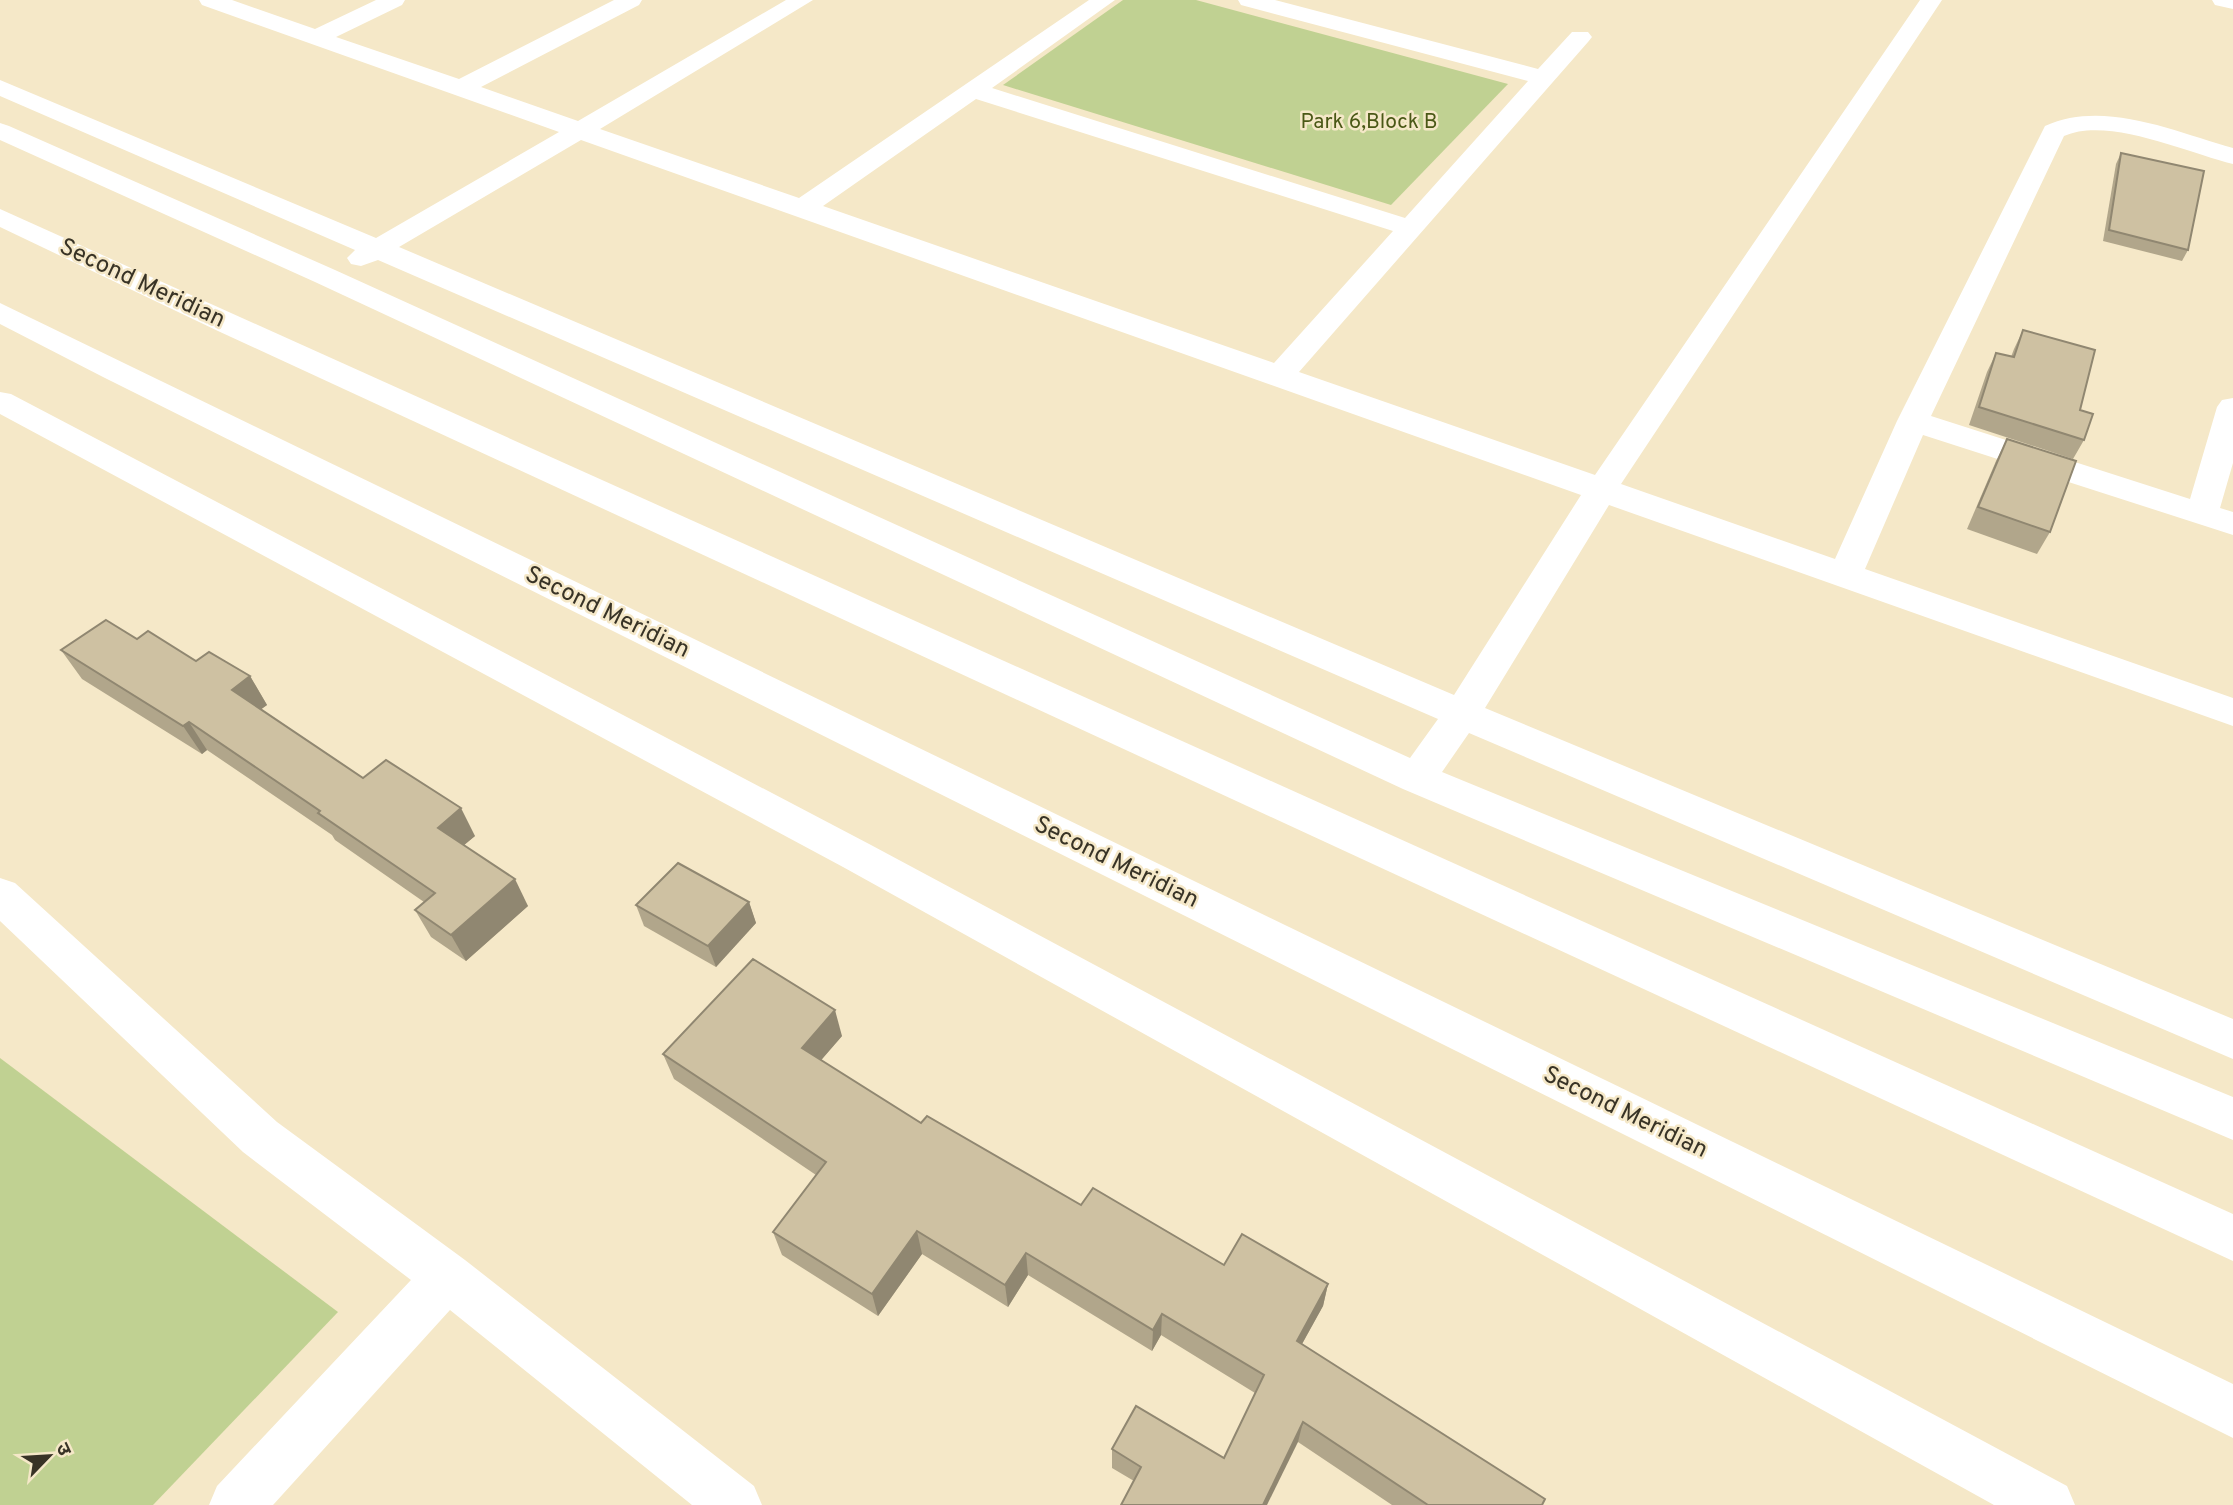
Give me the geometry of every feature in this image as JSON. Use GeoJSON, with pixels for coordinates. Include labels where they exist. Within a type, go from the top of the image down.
{"type":"FeatureCollection","features":[{"type":"Feature","properties":{"kind":"street"},"geometry":{"type":"LineString","coordinates":[[210,0],[2233,712]]}},
{"type":"Feature","properties":{"kind":"street"},"geometry":{"type":"LineString","coordinates":[[315,38],[394,0]]}},
{"type":"Feature","properties":{"kind":"street"},"geometry":{"type":"LineString","coordinates":[[461,88],[631,0]]}},
{"type":"Feature","properties":{"kind":"street"},"geometry":{"type":"LineString","coordinates":[[325,276],[377,249],[802,0]]}},
{"type":"Feature","properties":{"kind":"street"},"geometry":{"type":"LineString","coordinates":[[802,208],[1104,0]]}},
{"type":"Feature","properties":{"kind":"street"},"geometry":{"type":"LineString","coordinates":[[1248,0],[1543,78]]}},
{"type":"Feature","properties":{"kind":"street"},"geometry":{"type":"LineString","coordinates":[[1417,778],[1462,714],[1601,490],[1931,0]]}},
{"type":"Feature","properties":{"kind":"street"},"geometry":{"type":"LineString","coordinates":[[2223,0],[2233,2]]}},
{"type":"Feature","properties":{"kind":"street"},"geometry":{"type":"LineString","coordinates":[[1279,376],[1580,37]]}},
{"type":"Feature","properties":{"kind":"street"},"geometry":{"type":"LineString","coordinates":[[0,88],[1462,714],[2233,1039]]}},
{"type":"Feature","properties":{"kind":"street"},"geometry":{"type":"LineString","coordinates":[[974,90],[1410,228]]}},
{"type":"Feature","properties":{"kind":"street"},"geometry":{"type":"LineString","coordinates":[[1844,577],[1913,421],[2054,131],[2065,123],[2091,121],[2233,156]]}},
{"type":"Feature","properties":{"kind":"street"},"geometry":{"type":"LineString","coordinates":[[0,131],[325,276],[1417,778],[2233,1119]]}},
{"type":"Feature","properties":{"kind":"street","name":"Second Meridian"},"geometry":{"type":"LineString","coordinates":[[0,217],[240,331],[2233,1238]]}},
{"type":"Feature","properties":{"kind":"street","name":"Second Meridian"},"geometry":{"type":"LineString","coordinates":[[0,312],[114,371],[2233,1412]]}},
{"type":"Feature","properties":{"kind":"street"},"geometry":{"type":"LineString","coordinates":[[0,401],[845,850],[2048,1505]]}},
{"type":"Feature","properties":{"kind":"street"},"geometry":{"type":"LineString","coordinates":[[2202,514],[2233,407]]}},
{"type":"Feature","properties":{"kind":"street"},"geometry":{"type":"LineString","coordinates":[[1913,421],[2233,524]]}},
{"type":"Feature","properties":{"kind":"street"},"geometry":{"type":"LineString","coordinates":[[0,895],[260,1137],[447,1277],[736,1505]]}},
{"type":"Feature","properties":{"kind":"street"},"geometry":{"type":"LineString","coordinates":[[236,1505],[447,1277]]}},
{"type":"Feature","properties":{"kind":"green space","name":"Park 6,Block B"},"geometry":{"type":"Polygon","coordinates":[[[1123,0],[1196,0],[1508,84],[1391,205],[1003,85],[1123,0]]]}},
{"type":"Feature","properties":{"kind":"green space"},"geometry":{"type":"Polygon","coordinates":[[[0,1058],[338,1312],[153,1505],[0,1505],[0,1058]]]}},
{"type":"Feature","properties":{"kind":"building"},"geometry":{"type":"Polygon","coordinates":[[[2121,153],[2204,171],[2188,250],[2109,230],[2121,153]]]}},
{"type":"Feature","properties":{"kind":"building"},"geometry":{"type":"Polygon","coordinates":[[[2023,330],[2095,350],[2080,410],[2093,414],[2084,440],[1979,407],[1996,353],[2014,357],[2023,330]]]}},
{"type":"Feature","properties":{"kind":"building"},"geometry":{"type":"Polygon","coordinates":[[[2007,439],[2076,461],[2050,532],[1978,507],[2007,439]]]}},
{"type":"Feature","properties":{"kind":"building"},"geometry":{"type":"Polygon","coordinates":[[[106,620],[137,639],[148,631],[196,661],[209,652],[250,676],[232,690],[363,778],[386,760],[461,808],[438,828],[515,879],[451,935],[415,910],[435,893],[189,722],[183,726],[61,650],[106,620]]]}},
{"type":"Feature","properties":{"kind":"building"},"geometry":{"type":"Polygon","coordinates":[[[678,863],[749,902],[708,946],[636,905],[678,863]]]}},
{"type":"Feature","properties":{"kind":"building"},"geometry":{"type":"Polygon","coordinates":[[[753,959],[835,1010],[802,1048],[921,1123],[927,1116],[1081,1205],[1093,1188],[1224,1265],[1242,1234],[1328,1284],[1297,1341],[1545,1499],[1542,1505],[1428,1505],[1303,1422],[1263,1505],[1121,1505],[1141,1467],[1112,1449],[1136,1406],[1224,1458],[1264,1375],[1162,1314],[1153,1330],[1026,1253],[1005,1285],[917,1231],[872,1294],[773,1232],[826,1162],[663,1054],[753,959]]]}}]}
